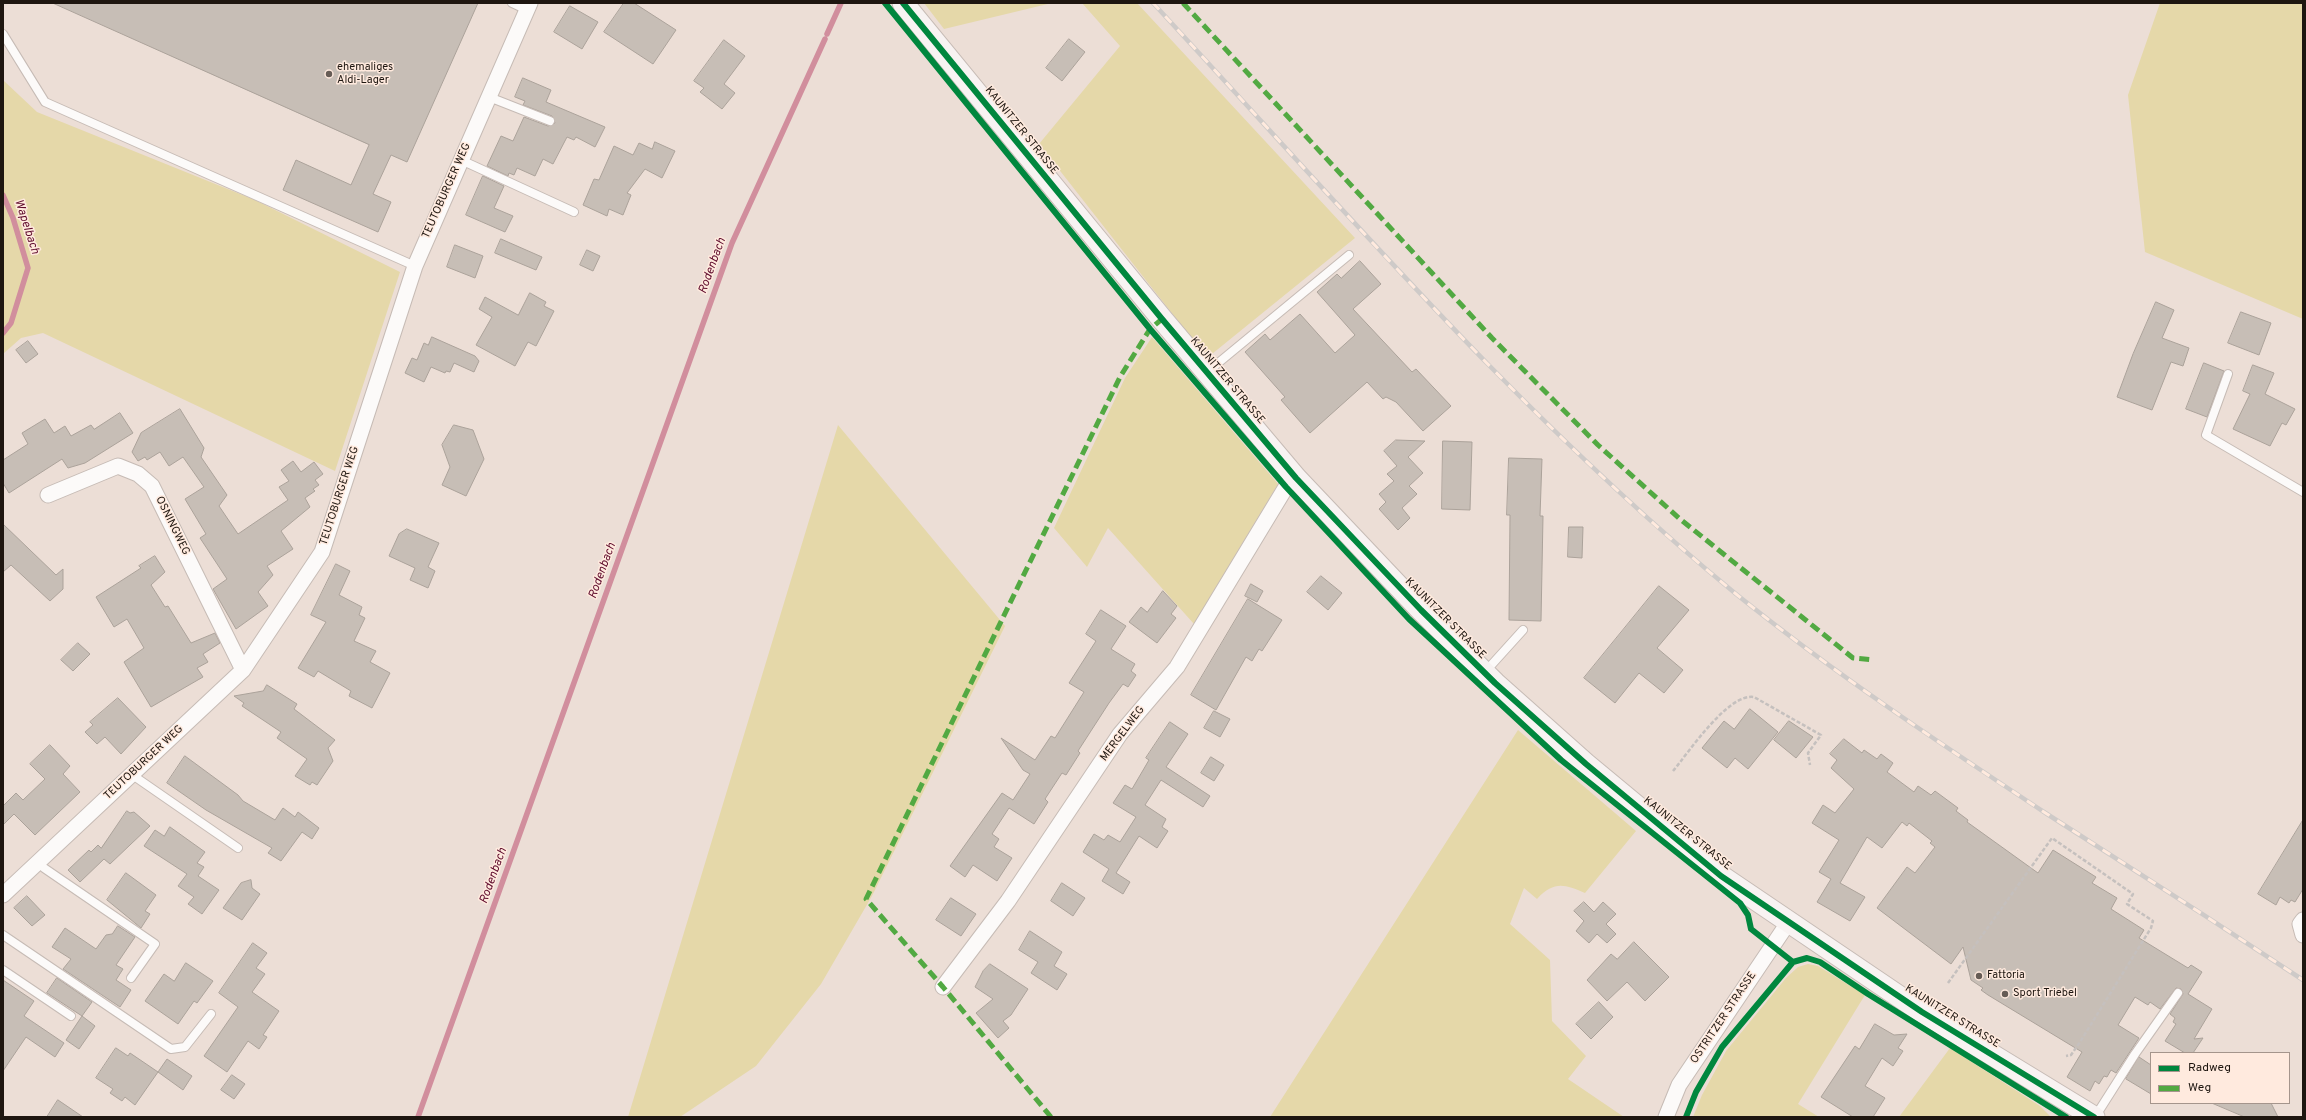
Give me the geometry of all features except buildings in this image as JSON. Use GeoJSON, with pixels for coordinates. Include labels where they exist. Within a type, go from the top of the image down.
{"type":"FeatureCollection","features":[{"type":"Feature","properties":{"kind":"street","name":"KAUNITZER STRASSE"},"geometry":{"type":"LineString","coordinates":[[903,3],[1206,373],[1296,478],[1420,610],[1484,672],[1586,764],[1721,876],[1788,923],[1922,1012],[2095,1117]]}},
{"type":"Feature","properties":{"kind":"street","name":"TEUTOBURGER WEG"},"geometry":{"type":"LineString","coordinates":[[3,895],[243,670],[322,552],[414,266],[529,6]]}},
{"type":"Feature","properties":{"kind":"street","name":"OSNINGWEG"},"geometry":{"type":"LineString","coordinates":[[48,495],[118,466],[138,474],[152,486],[243,670]]}},
{"type":"Feature","properties":{"kind":"street","name":"MERGELWEG"},"geometry":{"type":"LineString","coordinates":[[943,986],[1008,901],[1120,734],[1177,667],[1286,487],[1296,478]]}},
{"type":"Feature","properties":{"kind":"street"},"geometry":{"type":"LineString","coordinates":[[2303,920],[2300,924],[2303,935]]}},
{"type":"Feature","properties":{"kind":"street","name":"OSTRITZER STRASSE"},"geometry":{"type":"LineString","coordinates":[[1666,1117],[1679,1085],[1788,923]]}},
{"type":"Feature","properties":{"kind":"lane"},"geometry":{"type":"LineString","coordinates":[[512,3],[529,6]]}},
{"type":"Feature","properties":{"kind":"lane"},"geometry":{"type":"LineString","coordinates":[[3,34],[44,102],[414,266]]}},
{"type":"Feature","properties":{"kind":"lane"},"geometry":{"type":"LineString","coordinates":[[489,97],[550,121]]}},
{"type":"Feature","properties":{"kind":"lane"},"geometry":{"type":"LineString","coordinates":[[461,160],[574,212]]}},
{"type":"Feature","properties":{"kind":"lane"},"geometry":{"type":"LineString","coordinates":[[1206,373],[1349,255]]}},
{"type":"Feature","properties":{"kind":"lane"},"geometry":{"type":"LineString","coordinates":[[2228,374],[2206,435],[2303,492]]}},
{"type":"Feature","properties":{"kind":"lane"},"geometry":{"type":"LineString","coordinates":[[1484,672],[1523,630]]}},
{"type":"Feature","properties":{"kind":"lane"},"geometry":{"type":"LineString","coordinates":[[132,774],[238,848]]}},
{"type":"Feature","properties":{"kind":"lane"},"geometry":{"type":"LineString","coordinates":[[38,862],[44,868],[154,944],[131,978]]}},
{"type":"Feature","properties":{"kind":"lane"},"geometry":{"type":"LineString","coordinates":[[3,935],[171,1049],[185,1048],[211,1014]]}},
{"type":"Feature","properties":{"kind":"lane"},"geometry":{"type":"LineString","coordinates":[[3,970],[71,1016]]}},
{"type":"Feature","properties":{"kind":"lane"},"geometry":{"type":"LineString","coordinates":[[2095,1117],[2135,1054],[2178,993]]}},
{"type":"Feature","properties":{"kind":"path"},"geometry":{"type":"LineString","coordinates":[[1673,771],[1716,719],[1737,700],[1748,696],[1754,697],[1821,735],[1808,752],[1810,765]]}},
{"type":"Feature","properties":{"kind":"path"},"geometry":{"type":"LineString","coordinates":[[1948,983],[2052,838],[2133,894],[2127,904],[2153,921],[2151,928],[2080,1042],[2071,1055],[2066,1056]]}},
{"type":"Feature","properties":{"kind":"shaded area"},"geometry":{"type":"Polygon","coordinates":[[[924,3],[1052,3],[944,29],[924,3]]]}},
{"type":"Feature","properties":{"kind":"shaded area"},"geometry":{"type":"Polygon","coordinates":[[[1082,3],[1137,3],[1355,238],[1207,358],[1039,144],[1120,46],[1082,3]]]}},
{"type":"Feature","properties":{"kind":"shaded area"},"geometry":{"type":"Polygon","coordinates":[[[2160,3],[2303,3],[2303,319],[2145,252],[2128,95],[2160,3]]]}},
{"type":"Feature","properties":{"kind":"shaded area"},"geometry":{"type":"Polygon","coordinates":[[[3,80],[37,112],[255,200],[400,272],[335,471],[43,333],[21,338],[3,354],[3,80]]]}},
{"type":"Feature","properties":{"kind":"shaded area"},"geometry":{"type":"Polygon","coordinates":[[[1152,337],[1278,484],[1194,624],[1108,528],[1087,567],[1054,528],[1125,378],[1152,337]]]}},
{"type":"Feature","properties":{"kind":"shaded area"},"geometry":{"type":"Polygon","coordinates":[[[838,425],[1005,626],[872,896],[821,984],[756,1066],[680,1117],[628,1117],[838,425]]]}},
{"type":"Feature","properties":{"kind":"shaded area"},"geometry":{"type":"Polygon","coordinates":[[[1518,730],[1636,831],[1585,893],[1565,886],[1560,886],[1549,889],[1537,899],[1524,888],[1510,924],[1550,960],[1552,1021],[1586,1056],[1568,1079],[1624,1117],[1270,1117],[1518,730]]]}},
{"type":"Feature","properties":{"kind":"shaded area"},"geometry":{"type":"Polygon","coordinates":[[[1808,964],[1818,966],[1865,995],[1798,1104],[1819,1117],[1693,1117],[1702,1095],[1726,1051],[1786,978],[1798,967],[1808,964]]]}},
{"type":"Feature","properties":{"kind":"shaded area"},"geometry":{"type":"Polygon","coordinates":[[[1950,1048],[2040,1106],[2051,1117],[1899,1117],[1950,1048]]]}},
{"type":"Feature","properties":{"kind":"waterway","name":"Rodenbach"},"geometry":{"type":"LineString","coordinates":[[827,34],[841,3]]}},
{"type":"Feature","properties":{"kind":"waterway","name":"Rodenbach"},"geometry":{"type":"LineString","coordinates":[[418,1117],[732,243],[825,39]]}},
{"type":"Feature","properties":{"kind":"waterway","name":"Wapelbach"},"geometry":{"type":"LineString","coordinates":[[3,195],[13,218],[28,268],[11,323],[3,333]]}},
{"type":"Feature","properties":{"kind":"railway"},"geometry":{"type":"LineString","coordinates":[[1153,3],[1434,309],[1581,456],[1657,526],[1736,594],[1811,652],[1928,735],[2303,980]]}},
{"type":"Feature","properties":{"kind":"marked path"},"geometry":{"type":"LineString","coordinates":[[1183,3],[1492,338],[1598,445],[1680,519],[1853,658],[1874,660]]}},
{"type":"Feature","properties":{"kind":"marked path"},"geometry":{"type":"LineString","coordinates":[[1051,1117],[943,987],[866,899],[1120,377],[1150,329],[1162,319]]}},
{"type":"Feature","properties":{"kind":"cycle path"},"geometry":{"type":"LineString","coordinates":[[885,3],[1150,329],[1286,487],[1409,619],[1561,760],[1740,903],[1748,915],[1751,929],[1793,962]]}},
{"type":"Feature","properties":{"kind":"cycle path"},"geometry":{"type":"LineString","coordinates":[[903,3],[1162,319],[1296,478],[1421,610],[1495,683],[1586,764],[1721,876],[1922,1012],[2094,1117]]}},
{"type":"Feature","properties":{"kind":"cycle path"},"geometry":{"type":"LineString","coordinates":[[1686,1117],[1696,1092],[1722,1047],[1793,962],[1807,958],[1820,962],[1868,994],[2066,1117]]}},
{"type":"Feature","properties":{"kind":"place","name":"ehemaliges Aldi-Lager"},"geometry":{"type":"Point","coordinates":[329,74]}},
{"type":"Feature","properties":{"kind":"place","name":"Fattoria"},"geometry":{"type":"Point","coordinates":[1979,976]}},
{"type":"Feature","properties":{"kind":"place","name":"Sport Triebel"},"geometry":{"type":"Point","coordinates":[2005,994]}}]}
